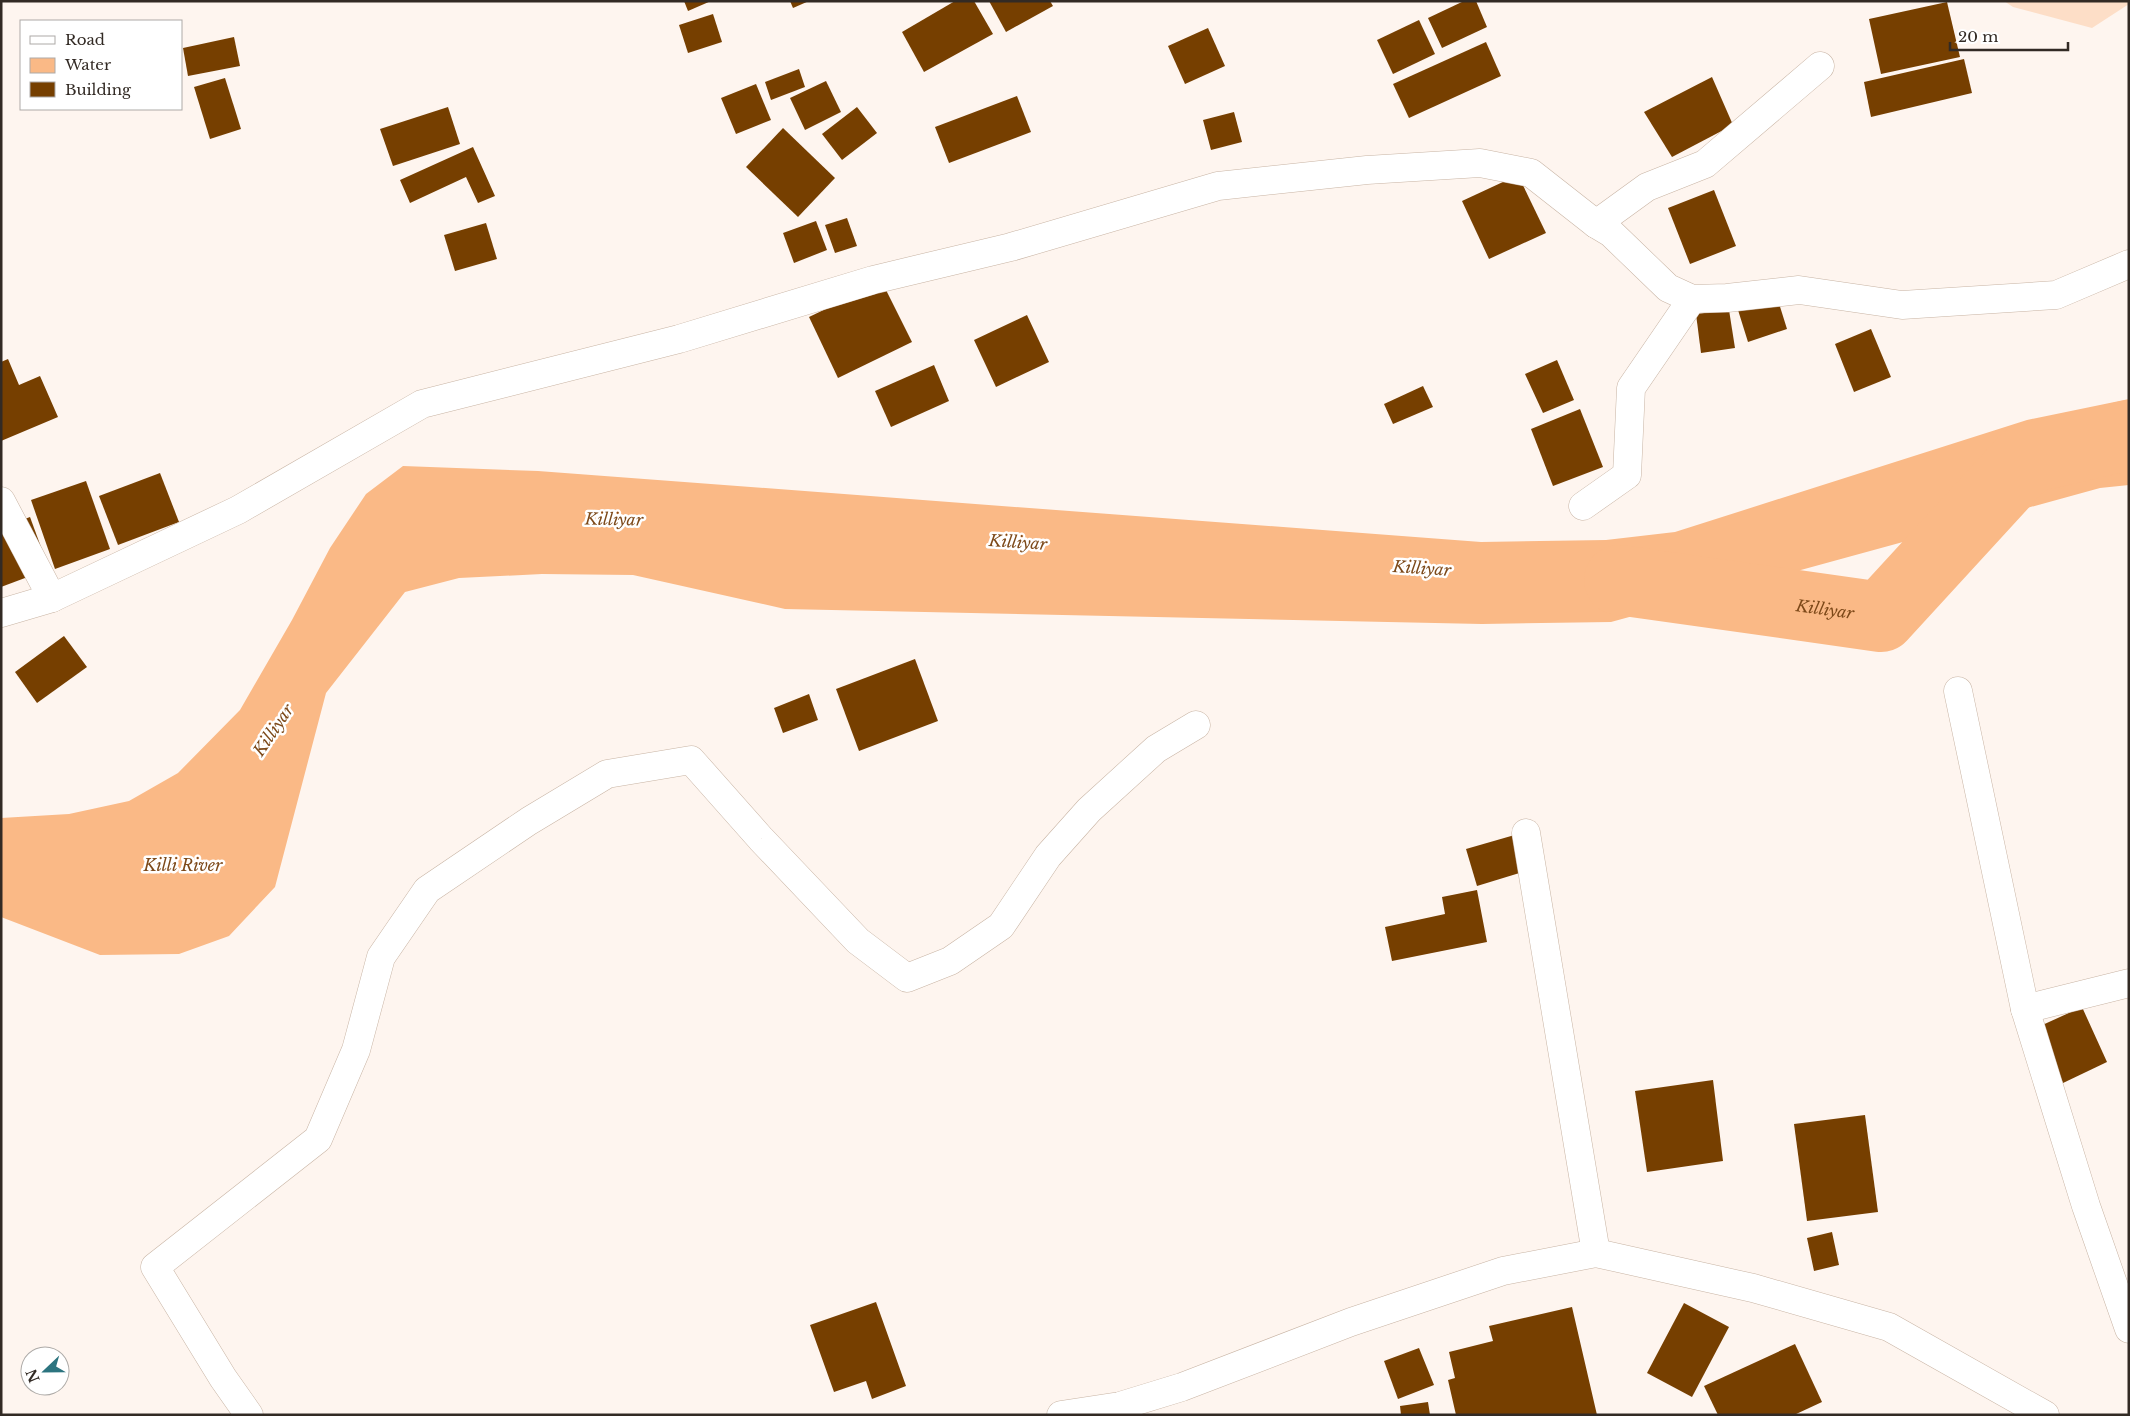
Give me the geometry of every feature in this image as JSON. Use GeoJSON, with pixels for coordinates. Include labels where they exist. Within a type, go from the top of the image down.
{"type":"FeatureCollection","features":[{"type":"Feature","properties":{"kind":"street"},"geometry":{"type":"LineString","coordinates":[[1596,224],[1647,187],[1705,164],[1820,66]]}},
{"type":"Feature","properties":{"kind":"street"},"geometry":{"type":"LineString","coordinates":[[1,613],[52,598],[238,510],[422,404],[679,339],[873,280],[1011,246],[1218,186],[1367,170],[1480,163],[1531,172],[1596,224],[1611,233],[1668,288],[1692,299],[1727,298],[1799,290],[1902,304],[2056,294],[2129,264]]}},
{"type":"Feature","properties":{"kind":"street"},"geometry":{"type":"LineString","coordinates":[[1583,506],[1627,475],[1631,388],[1692,299]]}},
{"type":"Feature","properties":{"kind":"street"},"geometry":{"type":"LineString","coordinates":[[1,501],[52,598]]}},
{"type":"Feature","properties":{"kind":"street"},"geometry":{"type":"LineString","coordinates":[[1958,692],[2025,1009],[2086,1206],[2129,1328]]}},
{"type":"Feature","properties":{"kind":"street"},"geometry":{"type":"LineString","coordinates":[[249,1415],[223,1378],[155,1267],[318,1139],[356,1050],[381,957],[427,890],[529,821],[607,774],[690,760],[761,839],[858,941],[907,978],[950,961],[1001,926],[1048,856],[1089,810],[1156,749],[1196,726]]}},
{"type":"Feature","properties":{"kind":"street"},"geometry":{"type":"LineString","coordinates":[[1526,833],[1596,1253]]}},
{"type":"Feature","properties":{"kind":"street"},"geometry":{"type":"LineString","coordinates":[[2025,1009],[2129,982]]}},
{"type":"Feature","properties":{"kind":"street"},"geometry":{"type":"LineString","coordinates":[[1062,1415],[1120,1406],[1182,1387],[1351,1322],[1503,1271],[1596,1253],[1753,1288],[1889,1327],[2045,1415]]}},
{"type":"Feature","properties":{"kind":"shaded area"},"geometry":{"type":"Polygon","coordinates":[[[2004,1],[2129,1],[2129,4],[2092,28],[2013,7],[2004,1]]]}},
{"type":"Feature","properties":{"kind":"water","name":"Killi River"},"geometry":{"type":"Polygon","coordinates":[[[2129,399],[2129,485],[2100,488],[1611,622],[1482,624],[785,609],[633,575],[542,574],[459,578],[405,592],[326,693],[275,887],[229,936],[179,954],[100,955],[1,917],[1,818],[69,814],[129,801],[178,773],[240,710],[292,620],[330,548],[366,494],[403,466],[538,471],[1481,542],[1606,540],[1675,532],[2027,420],[2129,399]]]}},
{"type":"Feature","properties":{"kind":"building"},"geometry":{"type":"Polygon","coordinates":[[[684,1],[711,1],[688,11],[684,1]]]}},
{"type":"Feature","properties":{"kind":"building"},"geometry":{"type":"Polygon","coordinates":[[[790,1],[809,1],[793,8],[790,1]]]}},
{"type":"Feature","properties":{"kind":"building"},"geometry":{"type":"Polygon","coordinates":[[[955,1],[974,1],[993,34],[924,72],[902,32],[955,1]]]}},
{"type":"Feature","properties":{"kind":"building"},"geometry":{"type":"Polygon","coordinates":[[[989,1],[1050,1],[1053,6],[1006,32],[989,1]]]}},
{"type":"Feature","properties":{"kind":"building"},"geometry":{"type":"Polygon","coordinates":[[[1464,1],[1476,1],[1487,27],[1442,48],[1428,18],[1464,1]]]}},
{"type":"Feature","properties":{"kind":"building"},"geometry":{"type":"Polygon","coordinates":[[[1947,2],[1960,57],[1881,74],[1869,19],[1947,2]]]}},
{"type":"Feature","properties":{"kind":"building"},"geometry":{"type":"Polygon","coordinates":[[[713,14],[722,42],[688,53],[679,25],[713,14]]]}},
{"type":"Feature","properties":{"kind":"building"},"geometry":{"type":"Polygon","coordinates":[[[1419,20],[1435,54],[1393,74],[1377,40],[1419,20]]]}},
{"type":"Feature","properties":{"kind":"building"},"geometry":{"type":"Polygon","coordinates":[[[1208,28],[1225,66],[1185,84],[1168,46],[1208,28]]]}},
{"type":"Feature","properties":{"kind":"building"},"geometry":{"type":"Polygon","coordinates":[[[234,37],[240,66],[188,76],[183,48],[234,37]]]}},
{"type":"Feature","properties":{"kind":"building"},"geometry":{"type":"Polygon","coordinates":[[[1486,42],[1501,76],[1409,118],[1393,84],[1486,42]]]}},
{"type":"Feature","properties":{"kind":"building"},"geometry":{"type":"Polygon","coordinates":[[[1964,59],[1972,93],[1871,117],[1864,82],[1964,59]]]}},
{"type":"Feature","properties":{"kind":"building"},"geometry":{"type":"Polygon","coordinates":[[[799,69],[805,87],[771,100],[765,82],[799,69]]]}},
{"type":"Feature","properties":{"kind":"building"},"geometry":{"type":"Polygon","coordinates":[[[1712,77],[1733,125],[1672,157],[1644,112],[1712,77]]]}},
{"type":"Feature","properties":{"kind":"building"},"geometry":{"type":"Polygon","coordinates":[[[225,78],[241,129],[210,139],[194,87],[225,78]]]}},
{"type":"Feature","properties":{"kind":"building"},"geometry":{"type":"Polygon","coordinates":[[[826,81],[841,112],[805,130],[790,98],[826,81]]]}},
{"type":"Feature","properties":{"kind":"building"},"geometry":{"type":"Polygon","coordinates":[[[756,84],[771,120],[736,134],[721,98],[756,84]]]}},
{"type":"Feature","properties":{"kind":"building"},"geometry":{"type":"Polygon","coordinates":[[[1017,96],[1031,132],[949,163],[935,127],[1017,96]]]}},
{"type":"Feature","properties":{"kind":"building"},"geometry":{"type":"Polygon","coordinates":[[[448,107],[460,144],[393,166],[380,129],[448,107]]]}},
{"type":"Feature","properties":{"kind":"building"},"geometry":{"type":"Polygon","coordinates":[[[857,107],[877,133],[842,160],[822,134],[857,107]]]}},
{"type":"Feature","properties":{"kind":"building"},"geometry":{"type":"Polygon","coordinates":[[[1234,112],[1242,142],[1211,150],[1203,120],[1234,112]]]}},
{"type":"Feature","properties":{"kind":"building"},"geometry":{"type":"Polygon","coordinates":[[[783,128],[835,178],[798,217],[746,167],[783,128]]]}},
{"type":"Feature","properties":{"kind":"building"},"geometry":{"type":"Polygon","coordinates":[[[473,147],[495,196],[478,203],[466,177],[410,203],[400,180],[473,147]]]}},
{"type":"Feature","properties":{"kind":"building"},"geometry":{"type":"Polygon","coordinates":[[[1518,175],[1546,233],[1489,259],[1462,201],[1518,175]]]}},
{"type":"Feature","properties":{"kind":"building"},"geometry":{"type":"Polygon","coordinates":[[[1714,190],[1736,246],[1690,264],[1668,208],[1714,190]]]}},
{"type":"Feature","properties":{"kind":"building"},"geometry":{"type":"Polygon","coordinates":[[[847,218],[857,246],[835,253],[825,225],[847,218]]]}},
{"type":"Feature","properties":{"kind":"building"},"geometry":{"type":"Polygon","coordinates":[[[816,221],[827,250],[794,263],[783,233],[816,221]]]}},
{"type":"Feature","properties":{"kind":"building"},"geometry":{"type":"Polygon","coordinates":[[[486,223],[497,259],[455,271],[444,235],[486,223]]]}},
{"type":"Feature","properties":{"kind":"building"},"geometry":{"type":"Polygon","coordinates":[[[882,282],[912,342],[838,378],[809,317],[882,282]]]}},
{"type":"Feature","properties":{"kind":"building"},"geometry":{"type":"Polygon","coordinates":[[[1777,297],[1787,329],[1748,342],[1738,310],[1777,297]]]}},
{"type":"Feature","properties":{"kind":"building"},"geometry":{"type":"Polygon","coordinates":[[[1729,310],[1735,348],[1701,353],[1696,314],[1729,310]]]}},
{"type":"Feature","properties":{"kind":"building"},"geometry":{"type":"Polygon","coordinates":[[[1027,315],[1049,362],[996,387],[974,340],[1027,315]]]}},
{"type":"Feature","properties":{"kind":"building"},"geometry":{"type":"Polygon","coordinates":[[[1871,329],[1891,377],[1854,392],[1835,344],[1871,329]]]}},
{"type":"Feature","properties":{"kind":"building"},"geometry":{"type":"Polygon","coordinates":[[[8,359],[19,385],[40,376],[58,417],[1,441],[1,362],[8,359]]]}},
{"type":"Feature","properties":{"kind":"building"},"geometry":{"type":"Polygon","coordinates":[[[1557,360],[1574,400],[1543,413],[1525,374],[1557,360]]]}},
{"type":"Feature","properties":{"kind":"building"},"geometry":{"type":"Polygon","coordinates":[[[934,365],[949,401],[891,427],[875,391],[934,365]]]}},
{"type":"Feature","properties":{"kind":"building"},"geometry":{"type":"Polygon","coordinates":[[[1423,386],[1433,407],[1393,424],[1384,404],[1423,386]]]}},
{"type":"Feature","properties":{"kind":"building"},"geometry":{"type":"Polygon","coordinates":[[[1580,409],[1603,467],[1553,486],[1531,429],[1580,409]]]}},
{"type":"Feature","properties":{"kind":"building"},"geometry":{"type":"Polygon","coordinates":[[[160,473],[179,522],[118,545],[99,496],[160,473]]]}},
{"type":"Feature","properties":{"kind":"building"},"geometry":{"type":"Polygon","coordinates":[[[86,481],[110,549],[55,569],[31,500],[86,481]]]}},
{"type":"Feature","properties":{"kind":"building"},"geometry":{"type":"Polygon","coordinates":[[[30,517],[49,569],[1,587],[1,528],[30,517]]]}},
{"type":"Feature","properties":{"kind":"building"},"geometry":{"type":"Polygon","coordinates":[[[64,636],[87,667],[37,703],[15,672],[64,636]]]}},
{"type":"Feature","properties":{"kind":"building"},"geometry":{"type":"Polygon","coordinates":[[[915,659],[938,721],[859,751],[836,689],[915,659]]]}},
{"type":"Feature","properties":{"kind":"building"},"geometry":{"type":"Polygon","coordinates":[[[809,694],[818,720],[783,733],[774,708],[809,694]]]}},
{"type":"Feature","properties":{"kind":"building"},"geometry":{"type":"Polygon","coordinates":[[[1525,832],[1536,868],[1477,886],[1466,849],[1525,832]]]}},
{"type":"Feature","properties":{"kind":"building"},"geometry":{"type":"Polygon","coordinates":[[[1477,890],[1487,942],[1392,961],[1385,927],[1445,914],[1442,897],[1477,890]]]}},
{"type":"Feature","properties":{"kind":"building"},"geometry":{"type":"Polygon","coordinates":[[[2082,1007],[2107,1062],[2063,1083],[2038,1027],[2082,1007]]]}},
{"type":"Feature","properties":{"kind":"building"},"geometry":{"type":"Polygon","coordinates":[[[1713,1080],[1723,1161],[1647,1172],[1635,1091],[1713,1080]]]}},
{"type":"Feature","properties":{"kind":"building"},"geometry":{"type":"Polygon","coordinates":[[[1865,1115],[1878,1212],[1807,1221],[1794,1124],[1865,1115]]]}},
{"type":"Feature","properties":{"kind":"building"},"geometry":{"type":"Polygon","coordinates":[[[1832,1232],[1839,1265],[1814,1271],[1807,1238],[1832,1232]]]}},
{"type":"Feature","properties":{"kind":"building"},"geometry":{"type":"Polygon","coordinates":[[[876,1302],[906,1386],[872,1399],[866,1381],[834,1392],[810,1325],[876,1302]]]}},
{"type":"Feature","properties":{"kind":"building"},"geometry":{"type":"Polygon","coordinates":[[[1684,1303],[1729,1327],[1692,1397],[1647,1373],[1684,1303]]]}},
{"type":"Feature","properties":{"kind":"building"},"geometry":{"type":"Polygon","coordinates":[[[1572,1307],[1597,1415],[1456,1415],[1448,1380],[1455,1378],[1449,1352],[1493,1341],[1489,1326],[1572,1307]]]}},
{"type":"Feature","properties":{"kind":"building"},"geometry":{"type":"Polygon","coordinates":[[[1795,1344],[1822,1402],[1794,1415],[1718,1415],[1704,1386],[1795,1344]]]}},
{"type":"Feature","properties":{"kind":"building"},"geometry":{"type":"Polygon","coordinates":[[[1419,1348],[1434,1385],[1398,1399],[1384,1361],[1419,1348]]]}},
{"type":"Feature","properties":{"kind":"building"},"geometry":{"type":"Polygon","coordinates":[[[1428,1402],[1430,1415],[1401,1415],[1400,1406],[1428,1402]]]}},
{"type":"Feature","properties":{"kind":"waterway","name":"Killiyar"},"geometry":{"type":"LineString","coordinates":[[1619,580],[1881,617],[2026,459],[2129,435]]}}]}
